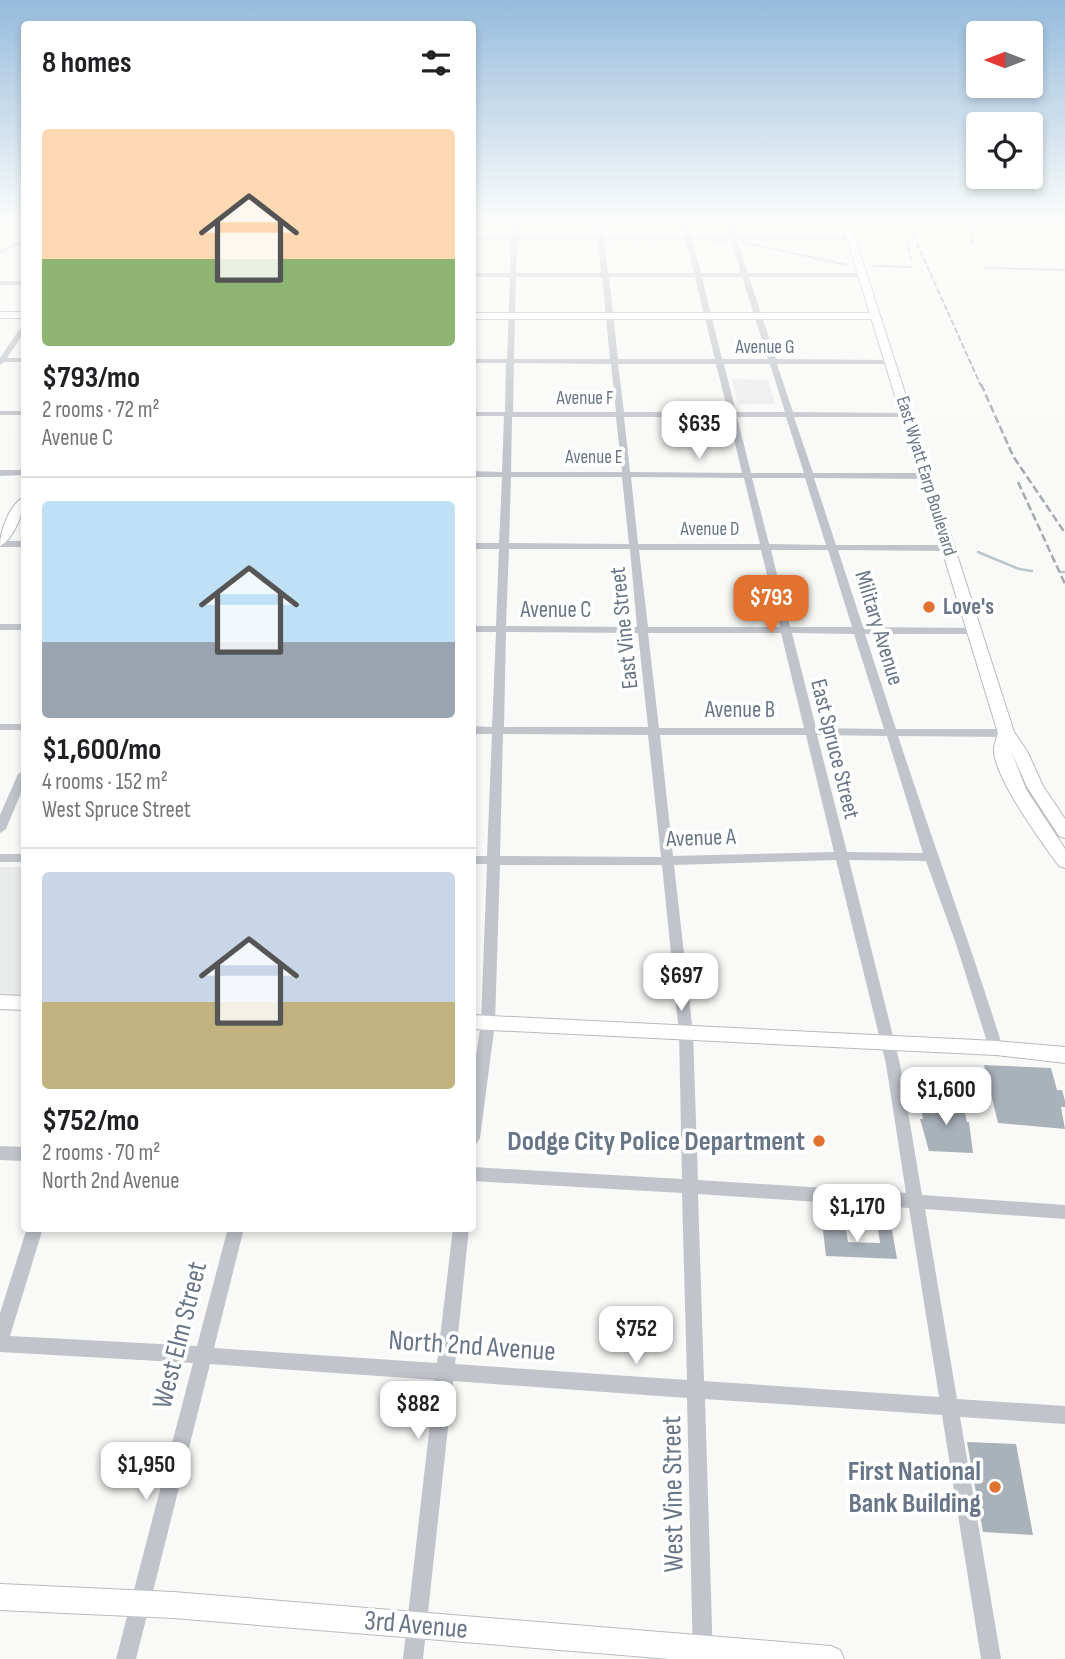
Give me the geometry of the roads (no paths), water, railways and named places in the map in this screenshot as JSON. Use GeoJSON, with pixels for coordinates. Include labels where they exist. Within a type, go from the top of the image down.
{"type":"FeatureCollection","features":[{"type":"Feature","properties":{"kind":"main road","name":"East Wyatt Earp Boulevard"},"geometry":{"type":"LineString","coordinates":[[869,296],[1006,733],[1019,751],[1035,787],[1065,832]]}},
{"type":"Feature","properties":{"kind":"main road","name":"East Wyatt Earp Boulevard"},"geometry":{"type":"LineString","coordinates":[[1006,733],[1002,752],[1012,775],[1048,839],[1065,862]]}},
{"type":"Feature","properties":{"kind":"street"},"geometry":{"type":"LineString","coordinates":[[476,1080],[494,860],[512,296]]}},
{"type":"Feature","properties":{"kind":"street","name":"East Vine Street"},"geometry":{"type":"LineString","coordinates":[[607,296],[686,1033]]}},
{"type":"Feature","properties":{"kind":"street","name":"East Spruce Street"},"geometry":{"type":"LineString","coordinates":[[703,296],[888,1043],[991,1659]]}},
{"type":"Feature","properties":{"kind":"street","name":"Military Avenue"},"geometry":{"type":"LineString","coordinates":[[752,296],[931,857],[963,944],[996,1048]]}},
{"type":"Feature","properties":{"kind":"street"},"geometry":{"type":"LineString","coordinates":[[0,315],[21,315]]}},
{"type":"Feature","properties":{"kind":"street"},"geometry":{"type":"LineString","coordinates":[[476,316],[875,316]]}},
{"type":"Feature","properties":{"kind":"street"},"geometry":{"type":"LineString","coordinates":[[1,361],[21,333]]}},
{"type":"Feature","properties":{"kind":"street"},"geometry":{"type":"LineString","coordinates":[[1,361],[21,360]]}},
{"type":"Feature","properties":{"kind":"street","name":"Avenue G"},"geometry":{"type":"LineString","coordinates":[[476,361],[890,362]]}},
{"type":"Feature","properties":{"kind":"street"},"geometry":{"type":"LineString","coordinates":[[0,413],[21,413]]}},
{"type":"Feature","properties":{"kind":"street","name":"Avenue F"},"geometry":{"type":"LineString","coordinates":[[476,414],[906,415]]}},
{"type":"Feature","properties":{"kind":"street"},"geometry":{"type":"LineString","coordinates":[[0,473],[21,473]]}},
{"type":"Feature","properties":{"kind":"street","name":"Avenue E"},"geometry":{"type":"LineString","coordinates":[[476,474],[926,476]]}},
{"type":"Feature","properties":{"kind":"street"},"geometry":{"type":"LineString","coordinates":[[21,505],[0,543],[21,544]]}},
{"type":"Feature","properties":{"kind":"street","name":"Avenue D"},"geometry":{"type":"LineString","coordinates":[[476,546],[948,548]]}},
{"type":"Feature","properties":{"kind":"street"},"geometry":{"type":"LineString","coordinates":[[0,627],[21,627]]}},
{"type":"Feature","properties":{"kind":"street","name":"Avenue C"},"geometry":{"type":"LineString","coordinates":[[476,629],[974,631]]}},
{"type":"Feature","properties":{"kind":"street"},"geometry":{"type":"LineString","coordinates":[[0,727],[21,727]]}},
{"type":"Feature","properties":{"kind":"street","name":"Avenue B"},"geometry":{"type":"LineString","coordinates":[[476,730],[1006,733]]}},
{"type":"Feature","properties":{"kind":"street"},"geometry":{"type":"LineString","coordinates":[[0,829],[21,781]]}},
{"type":"Feature","properties":{"kind":"street","name":"Avenue A"},"geometry":{"type":"LineString","coordinates":[[476,860],[668,861],[841,856],[931,857]]}},
{"type":"Feature","properties":{"kind":"street"},"geometry":{"type":"LineString","coordinates":[[0,858],[21,858]]}},
{"type":"Feature","properties":{"kind":"street"},"geometry":{"type":"LineString","coordinates":[[0,1002],[21,1003]]}},
{"type":"Feature","properties":{"kind":"street"},"geometry":{"type":"LineString","coordinates":[[480,1022],[996,1048],[1065,1055]]}},
{"type":"Feature","properties":{"kind":"street","name":"West Vine Street"},"geometry":{"type":"LineString","coordinates":[[686,1033],[703,1654]]}},
{"type":"Feature","properties":{"kind":"street"},"geometry":{"type":"LineString","coordinates":[[0,1153],[21,1154]]}},
{"type":"Feature","properties":{"kind":"street"},"geometry":{"type":"LineString","coordinates":[[476,1174],[1065,1212]]}},
{"type":"Feature","properties":{"kind":"street"},"geometry":{"type":"LineString","coordinates":[[0,1342],[35,1232]]}},
{"type":"Feature","properties":{"kind":"street","name":"West Elm Street"},"geometry":{"type":"LineString","coordinates":[[126,1659],[235,1232]]}},
{"type":"Feature","properties":{"kind":"street"},"geometry":{"type":"LineString","coordinates":[[413,1659],[461,1232]]}},
{"type":"Feature","properties":{"kind":"street","name":"North 2nd Avenue"},"geometry":{"type":"LineString","coordinates":[[0,1342],[1065,1415]]}},
{"type":"Feature","properties":{"kind":"street","name":"3rd Avenue"},"geometry":{"type":"LineString","coordinates":[[0,1597],[141,1604],[417,1625],[703,1654],[831,1659]]}},
{"type":"Feature","properties":{"kind":"waterway"},"geometry":{"type":"LineString","coordinates":[[978,552],[1019,569],[1032,571]]}},
{"type":"Feature","properties":{"kind":"railway"},"geometry":{"type":"LineString","coordinates":[[941,296],[981,386]]}},
{"type":"Feature","properties":{"kind":"railway"},"geometry":{"type":"LineString","coordinates":[[981,384],[1013,456],[1065,533]]}},
{"type":"Feature","properties":{"kind":"railway"},"geometry":{"type":"LineString","coordinates":[[1018,482],[1065,584]]}},
{"type":"Feature","properties":{"kind":"place","name":"Love's"},"geometry":{"type":"Point","coordinates":[929,607]}},
{"type":"Feature","properties":{"kind":"place","name":"Dodge City Police Department"},"geometry":{"type":"Point","coordinates":[819,1141]}},
{"type":"Feature","properties":{"kind":"place","name":"First National Bank Building"},"geometry":{"type":"Point","coordinates":[995,1487]}}]}
